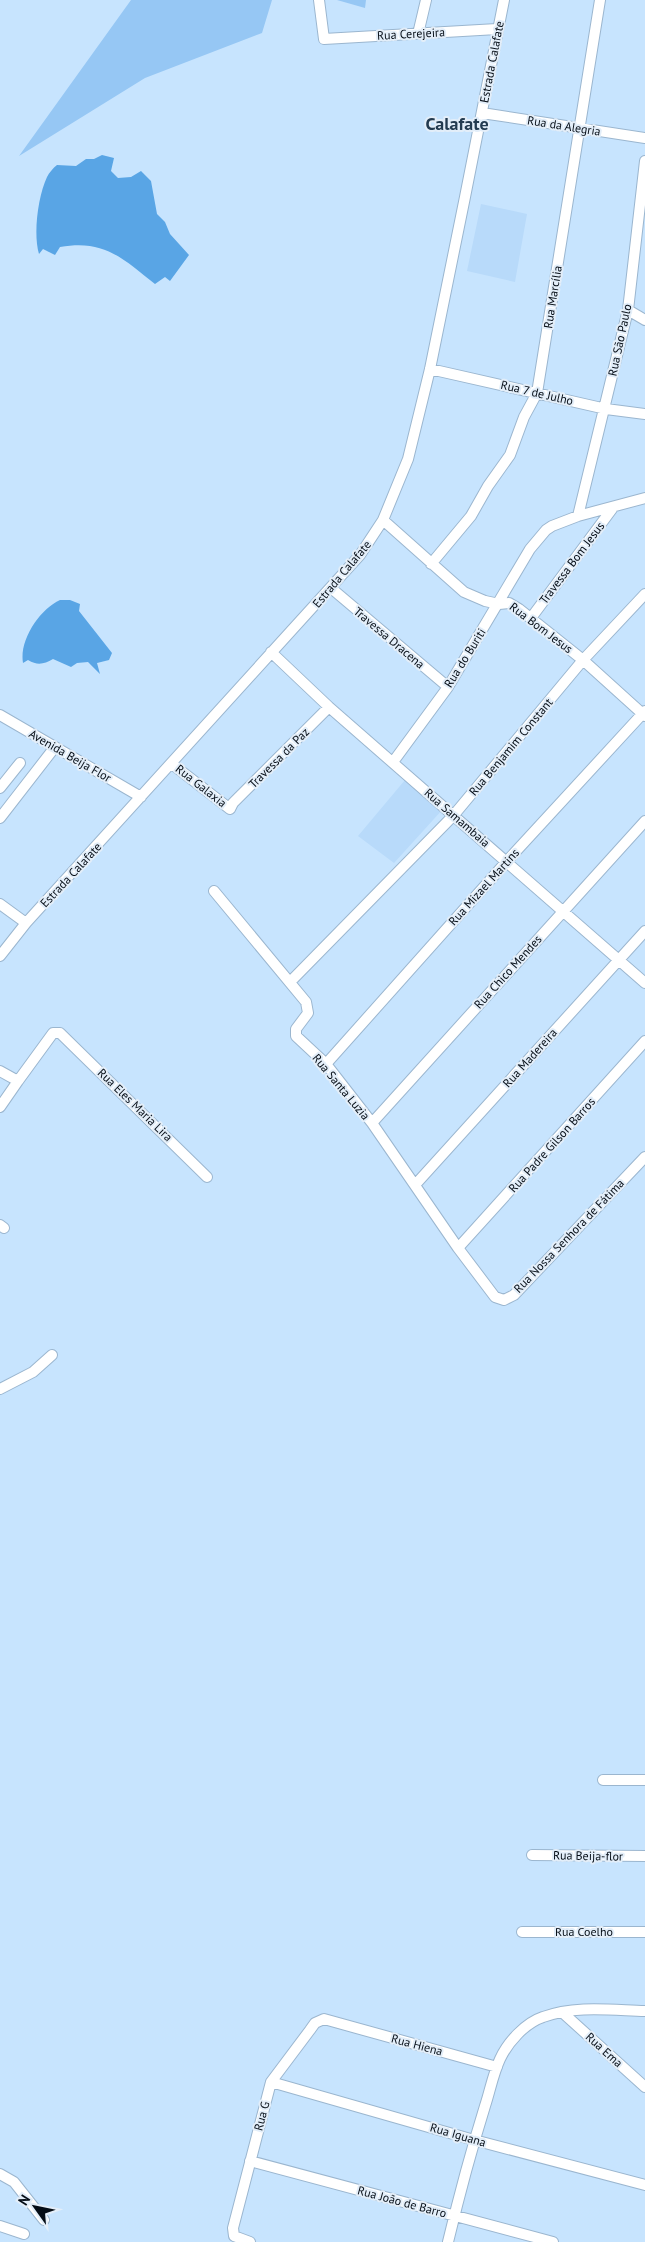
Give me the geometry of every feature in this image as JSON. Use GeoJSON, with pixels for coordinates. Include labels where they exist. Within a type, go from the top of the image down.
{"type":"FeatureCollection","features":[{"type":"Feature","properties":{"kind":"street","name":"Rua Cerejeira"},"geometry":{"type":"LineString","coordinates":[[319,0],[324,39],[498,29]]}},
{"type":"Feature","properties":{"kind":"street"},"geometry":{"type":"LineString","coordinates":[[418,34],[426,0]]}},
{"type":"Feature","properties":{"kind":"street","name":"Estrada Calafate"},"geometry":{"type":"LineString","coordinates":[[0,956],[26,923],[360,555],[383,520],[408,459],[430,370],[504,0]]}},
{"type":"Feature","properties":{"kind":"street","name":"Rua Marcília"},"geometry":{"type":"LineString","coordinates":[[431,564],[471,516],[488,486],[510,455],[524,417],[537,393],[600,0]]}},
{"type":"Feature","properties":{"kind":"street","name":"Rua da Alegria"},"geometry":{"type":"LineString","coordinates":[[482,113],[645,138]]}},
{"type":"Feature","properties":{"kind":"street","name":"Rua São Paulo"},"geometry":{"type":"LineString","coordinates":[[578,516],[606,409],[628,310],[641,225],[645,161]]}},
{"type":"Feature","properties":{"kind":"street"},"geometry":{"type":"LineString","coordinates":[[628,310],[645,320]]}},
{"type":"Feature","properties":{"kind":"street","name":"Rua 7 de Julho"},"geometry":{"type":"LineString","coordinates":[[430,370],[606,409],[645,414]]}},
{"type":"Feature","properties":{"kind":"street","name":"Rua do Buriti"},"geometry":{"type":"LineString","coordinates":[[393,762],[448,688],[530,550],[546,530],[578,516],[612,509],[645,498]]}},
{"type":"Feature","properties":{"kind":"street","name":"Travessa Bom Jesus"},"geometry":{"type":"LineString","coordinates":[[531,618],[612,509]]}},
{"type":"Feature","properties":{"kind":"street","name":"Rua Bom Jesus"},"geometry":{"type":"LineString","coordinates":[[383,520],[464,592],[476,599],[499,604],[509,603],[531,618],[584,660],[644,714]]}},
{"type":"Feature","properties":{"kind":"street","name":"Travessa Dracena"},"geometry":{"type":"LineString","coordinates":[[331,588],[448,688]]}},
{"type":"Feature","properties":{"kind":"street","name":"Rua Benjamim Constant"},"geometry":{"type":"LineString","coordinates":[[290,982],[453,816],[584,660],[645,594]]}},
{"type":"Feature","properties":{"kind":"street","name":"Rua Samambaia"},"geometry":{"type":"LineString","coordinates":[[272,652],[329,707],[645,983]]}},
{"type":"Feature","properties":{"kind":"street","name":"Travessa da Paz"},"geometry":{"type":"LineString","coordinates":[[230,808],[329,707]]}},
{"type":"Feature","properties":{"kind":"street","name":"Avenida Beija Flor"},"geometry":{"type":"LineString","coordinates":[[0,714],[141,797]]}},
{"type":"Feature","properties":{"kind":"street","name":"Rua Mizael Martins"},"geometry":{"type":"LineString","coordinates":[[326,1064],[507,861],[644,714]]}},
{"type":"Feature","properties":{"kind":"street"},"geometry":{"type":"LineString","coordinates":[[0,817],[55,747]]}},
{"type":"Feature","properties":{"kind":"street"},"geometry":{"type":"LineString","coordinates":[[0,788],[20,763]]}},
{"type":"Feature","properties":{"kind":"street","name":"Rua Galaxia"},"geometry":{"type":"LineString","coordinates":[[172,764],[230,808]]}},
{"type":"Feature","properties":{"kind":"street","name":"Rua Chico Mendes"},"geometry":{"type":"LineString","coordinates":[[372,1123],[645,821]]}},
{"type":"Feature","properties":{"kind":"street","name":"Rua Santa Luzia"},"geometry":{"type":"LineString","coordinates":[[214,890],[306,1002],[309,1009],[308,1013],[296,1029],[296,1036],[326,1064],[372,1123],[489,1290]]}},
{"type":"Feature","properties":{"kind":"street"},"geometry":{"type":"LineString","coordinates":[[0,904],[26,923]]}},
{"type":"Feature","properties":{"kind":"street","name":"Rua Madereira"},"geometry":{"type":"LineString","coordinates":[[415,1185],[645,931]]}},
{"type":"Feature","properties":{"kind":"street","name":"Rua Eles Maria Lira"},"geometry":{"type":"LineString","coordinates":[[18,1081],[53,1033],[62,1034],[207,1177]]}},
{"type":"Feature","properties":{"kind":"street","name":"Rua Padre Gilson Barros"},"geometry":{"type":"LineString","coordinates":[[458,1248],[645,1041]]}},
{"type":"Feature","properties":{"kind":"street"},"geometry":{"type":"LineString","coordinates":[[0,1071],[18,1081],[0,1107]]}},
{"type":"Feature","properties":{"kind":"street","name":"Rua Nossa Senhora de Fátima"},"geometry":{"type":"LineString","coordinates":[[489,1290],[495,1297],[504,1300],[514,1295],[645,1157]]}},
{"type":"Feature","properties":{"kind":"street"},"geometry":{"type":"LineString","coordinates":[[0,1389],[33,1372],[52,1355]]}},
{"type":"Feature","properties":{"kind":"street"},"geometry":{"type":"LineString","coordinates":[[603,1780],[645,1780]]}},
{"type":"Feature","properties":{"kind":"street","name":"Rua Beija-flor"},"geometry":{"type":"LineString","coordinates":[[532,1855],[645,1856]]}},
{"type":"Feature","properties":{"kind":"street","name":"Rua Coelho"},"geometry":{"type":"LineString","coordinates":[[522,1932],[645,1932]]}},
{"type":"Feature","properties":{"kind":"street"},"geometry":{"type":"LineString","coordinates":[[448,2242],[474,2140],[497,2067],[505,2050],[521,2032],[542,2017],[562,2012],[599,2010],[645,2011]]}},
{"type":"Feature","properties":{"kind":"street","name":"Rua Ema"},"geometry":{"type":"LineString","coordinates":[[562,2012],[645,2087]]}},
{"type":"Feature","properties":{"kind":"street","name":"Rua G"},"geometry":{"type":"LineString","coordinates":[[250,2242],[239,2239],[232,2233],[271,2082],[315,2023],[324,2019],[336,2023]]}},
{"type":"Feature","properties":{"kind":"street","name":"Rua Hiena"},"geometry":{"type":"LineString","coordinates":[[336,2023],[497,2067]]}},
{"type":"Feature","properties":{"kind":"street","name":"Rua Iguana"},"geometry":{"type":"LineString","coordinates":[[271,2082],[474,2140],[645,2185]]}},
{"type":"Feature","properties":{"kind":"street","name":"Rua João de Barro"},"geometry":{"type":"LineString","coordinates":[[250,2162],[554,2242]]}},
{"type":"Feature","properties":{"kind":"street"},"geometry":{"type":"LineString","coordinates":[[0,2174],[14,2182],[44,2220]]}},
{"type":"Feature","properties":{"kind":"street"},"geometry":{"type":"LineString","coordinates":[[0,2226],[24,2234]]}},
{"type":"Feature","properties":{"kind":"shaded area"},"geometry":{"type":"Polygon","coordinates":[[[131,0],[272,0],[262,33],[145,78],[19,156],[131,0]]]}},
{"type":"Feature","properties":{"kind":"shaded area"},"geometry":{"type":"Polygon","coordinates":[[[337,0],[366,0],[365,8],[337,0]]]}},
{"type":"Feature","properties":{"kind":"shaded area"},"geometry":{"type":"Polygon","coordinates":[[[102,155],[114,158],[111,171],[118,178],[131,177],[141,171],[151,181],[157,214],[165,222],[170,234],[189,255],[170,281],[165,277],[155,284],[122,259],[101,248],[75,245],[60,247],[55,255],[43,249],[39,254],[36,236],[37,215],[47,177],[57,165],[76,166],[86,159],[94,159],[102,155]]]}},
{"type":"Feature","properties":{"kind":"shaded area"},"geometry":{"type":"Polygon","coordinates":[[[481,204],[527,214],[515,282],[467,271],[481,204]]]}},
{"type":"Feature","properties":{"kind":"shaded area"},"geometry":{"type":"Polygon","coordinates":[[[60,600],[70,600],[80,604],[79,611],[112,653],[109,660],[97,663],[100,674],[88,662],[77,663],[71,667],[53,659],[41,664],[28,660],[23,663],[24,645],[32,626],[45,610],[60,600]]]}},
{"type":"Feature","properties":{"kind":"shaded area"},"geometry":{"type":"Polygon","coordinates":[[[405,780],[443,809],[394,863],[358,836],[405,780]]]}},
{"type":"Feature","properties":{"kind":"district","name":"Calafate"},"geometry":{"type":"Point","coordinates":[457,124]}}]}
